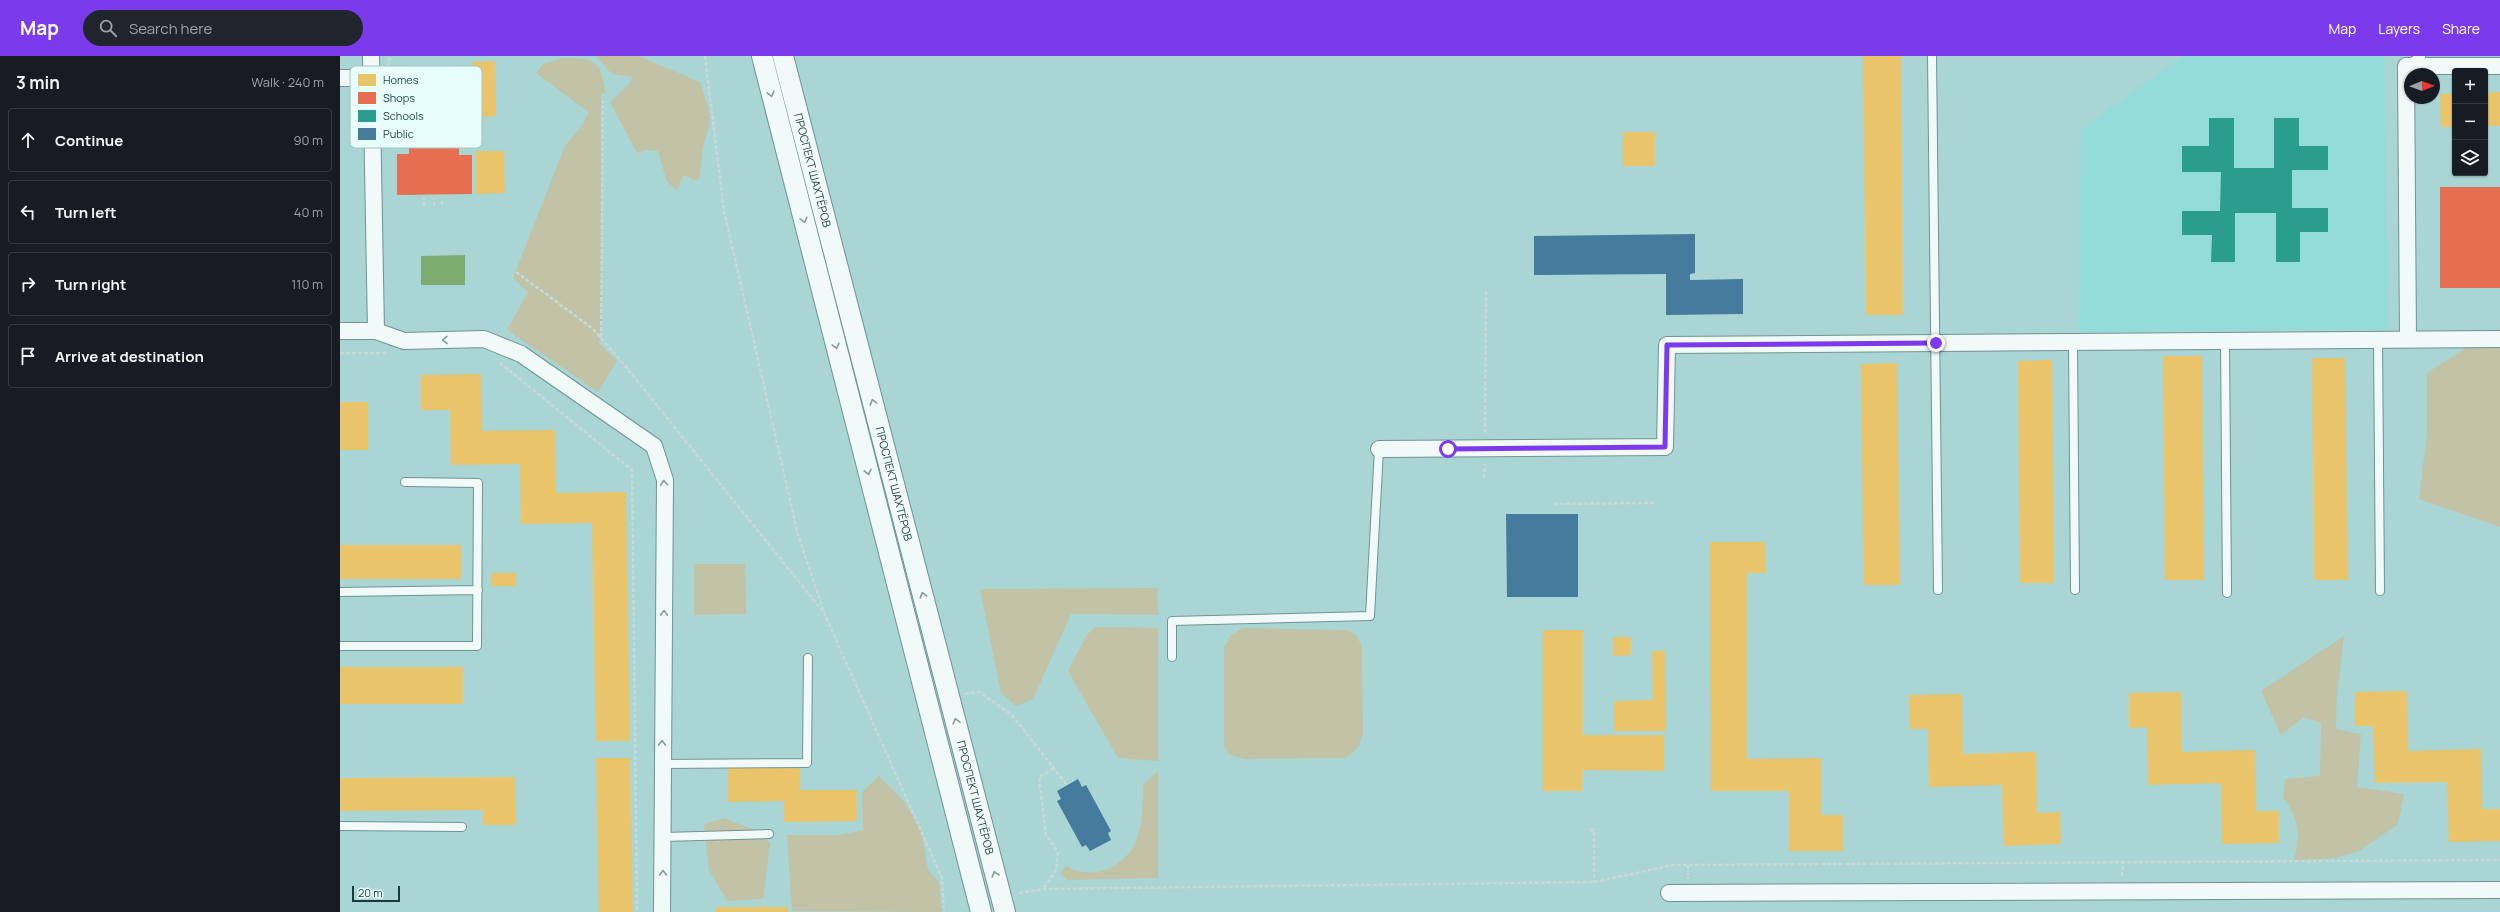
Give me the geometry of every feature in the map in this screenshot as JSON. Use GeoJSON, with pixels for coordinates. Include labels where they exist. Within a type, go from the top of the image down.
{"type":"FeatureCollection","features":[{"type":"Feature","properties":{"kind":"street"},"geometry":{"type":"LineString","coordinates":[[371,56],[371,66]]}},
{"type":"Feature","properties":{"kind":"street","name":"ПРОСПЕКТ ШАХТЁРОВ"},"geometry":{"type":"LineString","coordinates":[[762,56],[981,912]]}},
{"type":"Feature","properties":{"kind":"street","name":"ПРОСПЕКТ ШАХТЁРОВ"},"geometry":{"type":"LineString","coordinates":[[784,56],[1005,912]]}},
{"type":"Feature","properties":{"kind":"street"},"geometry":{"type":"LineString","coordinates":[[2408,339],[2406,66],[2500,66]]}},
{"type":"Feature","properties":{"kind":"street"},"geometry":{"type":"LineString","coordinates":[[373,148],[376,332]]}},
{"type":"Feature","properties":{"kind":"street"},"geometry":{"type":"LineString","coordinates":[[340,331],[376,332],[404,341],[484,339],[521,354],[654,446],[665,480],[662,912]]}},
{"type":"Feature","properties":{"kind":"street"},"geometry":{"type":"LineString","coordinates":[[1379,449],[1665,447],[1667,345],[2500,339]]}},
{"type":"Feature","properties":{"kind":"street"},"geometry":{"type":"LineString","coordinates":[[1669,893],[2500,890]]}},
{"type":"Feature","properties":{"kind":"lane"},"geometry":{"type":"LineString","coordinates":[[1932,56],[1938,590]]}},
{"type":"Feature","properties":{"kind":"lane"},"geometry":{"type":"LineString","coordinates":[[2406,66],[2421,56]]}},
{"type":"Feature","properties":{"kind":"lane"},"geometry":{"type":"LineString","coordinates":[[2378,339],[2380,591]]}},
{"type":"Feature","properties":{"kind":"lane"},"geometry":{"type":"LineString","coordinates":[[2225,341],[2227,594]]}},
{"type":"Feature","properties":{"kind":"lane"},"geometry":{"type":"LineString","coordinates":[[2073,342],[2075,590]]}},
{"type":"Feature","properties":{"kind":"lane"},"geometry":{"type":"LineString","coordinates":[[1172,657],[1172,621],[1370,616],[1379,449]]}},
{"type":"Feature","properties":{"kind":"lane"},"geometry":{"type":"LineString","coordinates":[[340,646],[477,646],[478,483],[405,482]]}},
{"type":"Feature","properties":{"kind":"lane"},"geometry":{"type":"LineString","coordinates":[[340,592],[478,590]]}},
{"type":"Feature","properties":{"kind":"lane"},"geometry":{"type":"LineString","coordinates":[[662,764],[807,763],[808,658]]}},
{"type":"Feature","properties":{"kind":"lane"},"geometry":{"type":"LineString","coordinates":[[340,826],[462,826]]}},
{"type":"Feature","properties":{"kind":"lane"},"geometry":{"type":"LineString","coordinates":[[663,837],[769,834]]}},
{"type":"Feature","properties":{"kind":"path"},"geometry":{"type":"LineString","coordinates":[[705,56],[724,211],[798,535],[825,614],[942,878],[944,912]]}},
{"type":"Feature","properties":{"kind":"path"},"geometry":{"type":"LineString","coordinates":[[600,338],[602,101]]}},
{"type":"Feature","properties":{"kind":"path"},"geometry":{"type":"LineString","coordinates":[[424,198],[424,206]]}},
{"type":"Feature","properties":{"kind":"path"},"geometry":{"type":"LineString","coordinates":[[434,198],[434,206]]}},
{"type":"Feature","properties":{"kind":"path"},"geometry":{"type":"LineString","coordinates":[[442,199],[442,205]]}},
{"type":"Feature","properties":{"kind":"path"},"geometry":{"type":"LineString","coordinates":[[516,272],[592,328],[825,614]]}},
{"type":"Feature","properties":{"kind":"path"},"geometry":{"type":"LineString","coordinates":[[1484,478],[1486,289]]}},
{"type":"Feature","properties":{"kind":"path"},"geometry":{"type":"LineString","coordinates":[[340,353],[392,352]]}},
{"type":"Feature","properties":{"kind":"path"},"geometry":{"type":"LineString","coordinates":[[496,360],[632,470],[637,912]]}},
{"type":"Feature","properties":{"kind":"path"},"geometry":{"type":"LineString","coordinates":[[1554,504],[1654,503]]}},
{"type":"Feature","properties":{"kind":"path"},"geometry":{"type":"LineString","coordinates":[[966,702],[964,694],[979,692],[1012,715],[1067,785]]}},
{"type":"Feature","properties":{"kind":"path"},"geometry":{"type":"LineString","coordinates":[[1044,889],[1056,870],[1058,852],[1046,835],[1038,777],[1054,768]]}},
{"type":"Feature","properties":{"kind":"path"},"geometry":{"type":"LineString","coordinates":[[1590,830],[1594,830],[1594,882]]}},
{"type":"Feature","properties":{"kind":"path"},"geometry":{"type":"LineString","coordinates":[[1017,893],[1044,889],[1594,882],[1673,865],[2500,860]]}},
{"type":"Feature","properties":{"kind":"shaded area"},"geometry":{"type":"Polygon","coordinates":[[[595,56],[638,56],[700,82],[708,106],[710,123],[703,147],[699,179],[693,180],[684,175],[677,190],[667,182],[658,151],[646,150],[637,153],[610,102],[629,84],[633,77],[612,74],[595,56]]]}},
{"type":"Feature","properties":{"kind":"shaded area"},"geometry":{"type":"Polygon","coordinates":[[[2183,56],[2384,56],[2388,329],[2079,332],[2081,129],[2183,56]]]}},
{"type":"Feature","properties":{"kind":"shaded area"},"geometry":{"type":"Polygon","coordinates":[[[563,58],[589,60],[599,67],[604,82],[605,93],[601,94],[601,327],[599,343],[617,361],[598,392],[507,330],[528,292],[513,278],[565,146],[581,127],[589,112],[536,73],[543,64],[563,58]]]}},
{"type":"Feature","properties":{"kind":"shaded area"},"geometry":{"type":"Polygon","coordinates":[[[465,255],[465,285],[421,285],[421,256],[465,255]]]}},
{"type":"Feature","properties":{"kind":"shaded area"},"geometry":{"type":"Polygon","coordinates":[[[2481,338],[2500,340],[2500,527],[2419,499],[2427,433],[2427,373],[2481,338]]]}},
{"type":"Feature","properties":{"kind":"shaded area"},"geometry":{"type":"Polygon","coordinates":[[[694,564],[745,564],[746,614],[694,615],[694,564]]]}},
{"type":"Feature","properties":{"kind":"shaded area"},"geometry":{"type":"Polygon","coordinates":[[[1157,588],[1158,615],[1071,614],[1033,699],[1016,706],[1001,693],[980,589],[1157,588]]]}},
{"type":"Feature","properties":{"kind":"shaded area"},"geometry":{"type":"Polygon","coordinates":[[[1095,627],[1158,628],[1158,761],[1118,758],[1068,671],[1086,636],[1095,627]]]}},
{"type":"Feature","properties":{"kind":"shaded area"},"geometry":{"type":"Polygon","coordinates":[[[1243,628],[1348,630],[1357,636],[1362,648],[1363,733],[1359,746],[1346,758],[1245,759],[1230,755],[1224,746],[1224,647],[1231,635],[1243,628]]]}},
{"type":"Feature","properties":{"kind":"shaded area"},"geometry":{"type":"Polygon","coordinates":[[[2344,636],[2337,696],[2336,729],[2361,734],[2357,787],[2404,794],[2398,824],[2359,851],[2336,858],[2294,860],[2298,834],[2295,820],[2283,797],[2285,779],[2320,776],[2321,723],[2304,717],[2281,735],[2261,691],[2344,636]]]}},
{"type":"Feature","properties":{"kind":"shaded area"},"geometry":{"type":"Polygon","coordinates":[[[1158,771],[1158,878],[1068,880],[1060,874],[1066,866],[1085,872],[1104,870],[1121,861],[1128,854],[1134,845],[1141,824],[1143,785],[1158,771]]]}},
{"type":"Feature","properties":{"kind":"shaded area"},"geometry":{"type":"Polygon","coordinates":[[[879,776],[903,800],[921,830],[928,870],[939,882],[942,912],[792,911],[787,835],[840,835],[863,830],[862,792],[879,776]]]}},
{"type":"Feature","properties":{"kind":"shaded area"},"geometry":{"type":"Polygon","coordinates":[[[725,818],[756,831],[770,843],[763,899],[727,901],[709,870],[704,824],[725,818]]]}},
{"type":"Feature","properties":{"kind":"building: Homes"},"geometry":{"type":"Polygon","coordinates":[[[1863,56],[1901,56],[1903,315],[1866,315],[1863,56]]]}},
{"type":"Feature","properties":{"kind":"building: Homes"},"geometry":{"type":"Polygon","coordinates":[[[495,61],[496,116],[482,117],[482,66],[472,66],[472,62],[495,61]]]}},
{"type":"Feature","properties":{"kind":"building: Homes"},"geometry":{"type":"Polygon","coordinates":[[[2500,92],[2500,126],[2488,126],[2488,93],[2500,92]]]}},
{"type":"Feature","properties":{"kind":"building: Homes"},"geometry":{"type":"Polygon","coordinates":[[[2440,94],[2452,94],[2452,127],[2441,127],[2440,94]]]}},
{"type":"Feature","properties":{"kind":"building: Homes"},"geometry":{"type":"Polygon","coordinates":[[[1623,132],[1655,132],[1655,166],[1623,166],[1623,132]]]}},
{"type":"Feature","properties":{"kind":"building: Homes"},"geometry":{"type":"Polygon","coordinates":[[[476,151],[504,151],[505,193],[476,194],[476,151]]]}},
{"type":"Feature","properties":{"kind":"building: Homes"},"geometry":{"type":"Polygon","coordinates":[[[2163,356],[2202,356],[2204,580],[2165,580],[2163,356]]]}},
{"type":"Feature","properties":{"kind":"building: Homes"},"geometry":{"type":"Polygon","coordinates":[[[2312,358],[2345,358],[2348,580],[2314,580],[2312,358]]]}},
{"type":"Feature","properties":{"kind":"building: Homes"},"geometry":{"type":"Polygon","coordinates":[[[2052,360],[2054,583],[2020,583],[2018,361],[2052,360]]]}},
{"type":"Feature","properties":{"kind":"building: Homes"},"geometry":{"type":"Polygon","coordinates":[[[1897,363],[1900,585],[1864,585],[1861,364],[1897,363]]]}},
{"type":"Feature","properties":{"kind":"building: Homes"},"geometry":{"type":"Polygon","coordinates":[[[481,374],[482,431],[555,430],[556,493],[626,492],[630,741],[596,741],[592,523],[521,524],[520,464],[451,465],[450,410],[421,410],[421,375],[481,374]]]}},
{"type":"Feature","properties":{"kind":"building: Homes"},"geometry":{"type":"Polygon","coordinates":[[[340,402],[368,402],[368,450],[340,450],[340,402]]]}},
{"type":"Feature","properties":{"kind":"building: Homes"},"geometry":{"type":"Polygon","coordinates":[[[1710,542],[1765,542],[1766,573],[1747,573],[1747,759],[1821,758],[1821,815],[1843,815],[1843,851],[1789,851],[1789,791],[1711,791],[1710,542]]]}},
{"type":"Feature","properties":{"kind":"building: Homes"},"geometry":{"type":"Polygon","coordinates":[[[340,545],[461,545],[461,579],[340,579],[340,545]]]}},
{"type":"Feature","properties":{"kind":"building: Homes"},"geometry":{"type":"Polygon","coordinates":[[[491,573],[516,573],[516,586],[491,586],[491,573]]]}},
{"type":"Feature","properties":{"kind":"building: Homes"},"geometry":{"type":"Polygon","coordinates":[[[1543,630],[1583,630],[1583,735],[1664,735],[1664,771],[1583,770],[1582,791],[1543,791],[1543,630]]]}},
{"type":"Feature","properties":{"kind":"building: Homes"},"geometry":{"type":"Polygon","coordinates":[[[1613,637],[1631,637],[1631,655],[1613,656],[1613,637]]]}},
{"type":"Feature","properties":{"kind":"building: Homes"},"geometry":{"type":"Polygon","coordinates":[[[1652,651],[1665,651],[1666,731],[1614,731],[1614,701],[1653,700],[1652,651]]]}},
{"type":"Feature","properties":{"kind":"building: Homes"},"geometry":{"type":"Polygon","coordinates":[[[340,667],[463,667],[463,704],[340,704],[340,667]]]}},
{"type":"Feature","properties":{"kind":"building: Homes"},"geometry":{"type":"Polygon","coordinates":[[[2407,691],[2408,751],[2481,749],[2482,809],[2500,809],[2500,841],[2449,842],[2447,782],[2375,783],[2373,726],[2355,726],[2355,692],[2407,691]]]}},
{"type":"Feature","properties":{"kind":"building: Homes"},"geometry":{"type":"Polygon","coordinates":[[[2181,692],[2182,752],[2255,750],[2256,811],[2279,811],[2279,843],[2222,844],[2221,783],[2148,785],[2147,727],[2129,728],[2129,693],[2181,692]]]}},
{"type":"Feature","properties":{"kind":"building: Homes"},"geometry":{"type":"Polygon","coordinates":[[[1962,694],[1963,754],[2036,752],[2037,813],[2060,812],[2061,844],[2004,846],[2002,785],[1929,787],[1928,729],[1910,729],[1909,695],[1962,694]]]}},
{"type":"Feature","properties":{"kind":"building: Homes"},"geometry":{"type":"Polygon","coordinates":[[[596,758],[630,758],[633,912],[599,912],[596,758]]]}},
{"type":"Feature","properties":{"kind":"building: Homes"},"geometry":{"type":"Polygon","coordinates":[[[800,767],[800,790],[857,790],[857,821],[784,822],[784,801],[728,802],[728,768],[800,767]]]}},
{"type":"Feature","properties":{"kind":"building: Homes"},"geometry":{"type":"Polygon","coordinates":[[[515,777],[516,825],[483,825],[483,810],[340,811],[340,778],[515,777]]]}},
{"type":"Feature","properties":{"kind":"building: Homes"},"geometry":{"type":"Polygon","coordinates":[[[716,907],[788,907],[788,912],[716,912],[716,907]]]}},
{"type":"Feature","properties":{"kind":"building: Shops"},"geometry":{"type":"Polygon","coordinates":[[[409,148],[459,148],[459,155],[472,155],[472,194],[397,195],[397,154],[409,154],[409,148]]]}},
{"type":"Feature","properties":{"kind":"building: Shops"},"geometry":{"type":"Polygon","coordinates":[[[2440,187],[2500,187],[2500,288],[2440,288],[2440,187]]]}},
{"type":"Feature","properties":{"kind":"building: Schools"},"geometry":{"type":"Polygon","coordinates":[[[2209,118],[2234,118],[2234,168],[2274,168],[2274,118],[2299,118],[2299,146],[2328,146],[2328,170],[2292,170],[2292,208],[2328,208],[2328,232],[2300,232],[2300,262],[2276,262],[2276,213],[2235,213],[2235,262],[2211,262],[2212,235],[2182,235],[2182,211],[2220,211],[2221,172],[2182,172],[2182,146],[2209,146],[2209,118]]]}},
{"type":"Feature","properties":{"kind":"building: Public"},"geometry":{"type":"Polygon","coordinates":[[[1695,234],[1695,273],[1690,274],[1690,280],[1743,279],[1743,314],[1666,315],[1666,274],[1534,275],[1534,236],[1695,234]]]}},
{"type":"Feature","properties":{"kind":"building: Public"},"geometry":{"type":"Polygon","coordinates":[[[1506,514],[1578,514],[1578,597],[1507,597],[1506,514]]]}},
{"type":"Feature","properties":{"kind":"building: Public"},"geometry":{"type":"Polygon","coordinates":[[[1078,779],[1082,787],[1086,785],[1111,831],[1108,833],[1111,840],[1090,851],[1086,845],[1082,847],[1057,801],[1061,799],[1057,791],[1078,779]]]}},
{"type":"Feature","properties":{"kind":"route"},"geometry":{"type":"LineString","coordinates":[[1448,449],[1665,447],[1667,345],[1936,343]]}}]}
